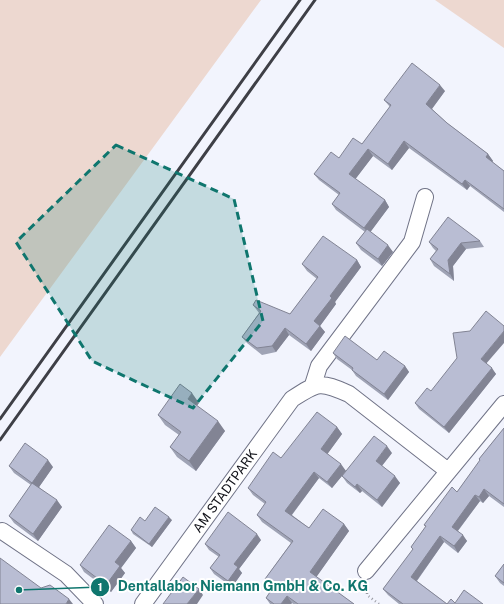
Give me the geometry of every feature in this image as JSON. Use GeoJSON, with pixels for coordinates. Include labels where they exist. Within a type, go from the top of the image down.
{"type":"FeatureCollection","features":[{"type":"Feature","properties":{"kind":"street"},"geometry":{"type":"LineString","coordinates":[[425,198],[412,242],[319,366],[313,385],[331,386],[349,394],[448,471]]}},
{"type":"Feature","properties":{"kind":"street","name":"AM STADTPARK"},"geometry":{"type":"LineString","coordinates":[[143,604],[292,399],[313,385]]}},
{"type":"Feature","properties":{"kind":"street"},"geometry":{"type":"LineString","coordinates":[[366,571],[504,404]]}},
{"type":"Feature","properties":{"kind":"street"},"geometry":{"type":"LineString","coordinates":[[2,531],[66,574],[95,604]]}},
{"type":"Feature","properties":{"kind":"highlighted area"},"geometry":{"type":"Polygon","coordinates":[[[116,145],[234,199],[263,321],[193,408],[92,361],[16,242],[116,145]]]}},
{"type":"Feature","properties":{"kind":"shaded area"},"geometry":{"type":"Polygon","coordinates":[[[0,0],[261,0],[0,357],[0,0]]]}},
{"type":"Feature","properties":{"kind":"shaded area"},"geometry":{"type":"Polygon","coordinates":[[[435,0],[504,0],[504,48],[435,0]]]}},
{"type":"Feature","properties":{"kind":"building"},"geometry":{"type":"Polygon","coordinates":[[[412,63],[440,85],[426,104],[447,123],[488,154],[486,157],[504,171],[504,209],[465,180],[462,184],[404,141],[388,164],[368,149],[349,174],[385,200],[364,228],[332,204],[340,193],[314,174],[331,152],[339,158],[353,138],[362,144],[391,105],[384,100],[412,63]]]}},
{"type":"Feature","properties":{"kind":"building"},"geometry":{"type":"Polygon","coordinates":[[[448,217],[480,241],[461,243],[448,260],[450,274],[430,259],[438,249],[429,242],[448,217]]]}},
{"type":"Feature","properties":{"kind":"building"},"geometry":{"type":"Polygon","coordinates":[[[367,229],[388,245],[378,259],[356,243],[367,229]]]}},
{"type":"Feature","properties":{"kind":"building"},"geometry":{"type":"Polygon","coordinates":[[[323,236],[357,260],[330,296],[332,298],[314,321],[320,326],[306,344],[285,328],[272,346],[257,348],[242,337],[261,311],[253,305],[256,300],[290,314],[318,277],[302,264],[323,236]]]}},
{"type":"Feature","properties":{"kind":"building"},"geometry":{"type":"Polygon","coordinates":[[[486,311],[504,326],[504,331],[481,359],[492,368],[444,427],[415,403],[427,388],[431,391],[457,358],[453,333],[470,331],[486,311]]]}},
{"type":"Feature","properties":{"kind":"building"},"geometry":{"type":"Polygon","coordinates":[[[345,336],[377,360],[384,351],[405,366],[384,394],[352,370],[353,368],[333,353],[345,336]]]}},
{"type":"Feature","properties":{"kind":"building"},"geometry":{"type":"Polygon","coordinates":[[[180,384],[192,393],[188,399],[218,421],[189,461],[170,447],[181,432],[158,415],[180,384]]]}},
{"type":"Feature","properties":{"kind":"building"},"geometry":{"type":"Polygon","coordinates":[[[317,412],[337,427],[321,449],[341,464],[327,482],[314,472],[285,511],[309,528],[323,509],[344,524],[310,572],[354,604],[298,604],[287,596],[281,604],[274,604],[266,598],[274,586],[265,579],[293,541],[257,515],[266,502],[248,488],[273,452],[281,458],[317,412]]]}},
{"type":"Feature","properties":{"kind":"building"},"geometry":{"type":"Polygon","coordinates":[[[504,428],[504,504],[484,489],[479,497],[475,495],[452,527],[463,535],[454,546],[440,536],[411,577],[447,604],[403,604],[383,589],[413,549],[411,547],[426,526],[424,525],[452,487],[457,492],[480,460],[479,459],[504,428]]]}},
{"type":"Feature","properties":{"kind":"building"},"geometry":{"type":"Polygon","coordinates":[[[374,436],[387,446],[376,461],[395,476],[377,500],[357,484],[355,487],[342,476],[374,436]]]}},
{"type":"Feature","properties":{"kind":"building"},"geometry":{"type":"Polygon","coordinates":[[[25,443],[48,460],[32,483],[9,466],[25,443]]]}},
{"type":"Feature","properties":{"kind":"building"},"geometry":{"type":"Polygon","coordinates":[[[32,483],[57,500],[33,534],[9,516],[32,483]]]}},
{"type":"Feature","properties":{"kind":"building"},"geometry":{"type":"Polygon","coordinates":[[[155,507],[169,517],[149,544],[131,530],[140,517],[145,521],[155,507]]]}},
{"type":"Feature","properties":{"kind":"building"},"geometry":{"type":"Polygon","coordinates":[[[228,512],[257,534],[234,564],[238,567],[228,581],[210,568],[220,555],[205,544],[228,512]]]}},
{"type":"Feature","properties":{"kind":"building"},"geometry":{"type":"Polygon","coordinates":[[[109,525],[131,541],[115,562],[120,566],[106,585],[80,565],[109,525]]]}},
{"type":"Feature","properties":{"kind":"building"},"geometry":{"type":"Polygon","coordinates":[[[0,558],[41,588],[50,585],[69,599],[66,604],[0,604],[0,558]]]}},
{"type":"Feature","properties":{"kind":"building"},"geometry":{"type":"Polygon","coordinates":[[[504,564],[504,583],[495,576],[504,564]]]}},
{"type":"Feature","properties":{"kind":"building"},"geometry":{"type":"Polygon","coordinates":[[[183,577],[199,589],[187,604],[163,604],[183,577]]]}},
{"type":"Feature","properties":{"kind":"building"},"geometry":{"type":"Polygon","coordinates":[[[464,590],[483,604],[447,604],[451,599],[455,603],[464,590]]]}},
{"type":"Feature","properties":{"kind":"railway"},"geometry":{"type":"LineString","coordinates":[[0,419],[300,0]]}},
{"type":"Feature","properties":{"kind":"railway"},"geometry":{"type":"LineString","coordinates":[[0,440],[315,0]]}},
{"type":"Feature","properties":{"kind":"place","name":"Dentallabor Niemann GmbH & Co. KG"},"geometry":{"type":"Point","coordinates":[19,590]}}]}
